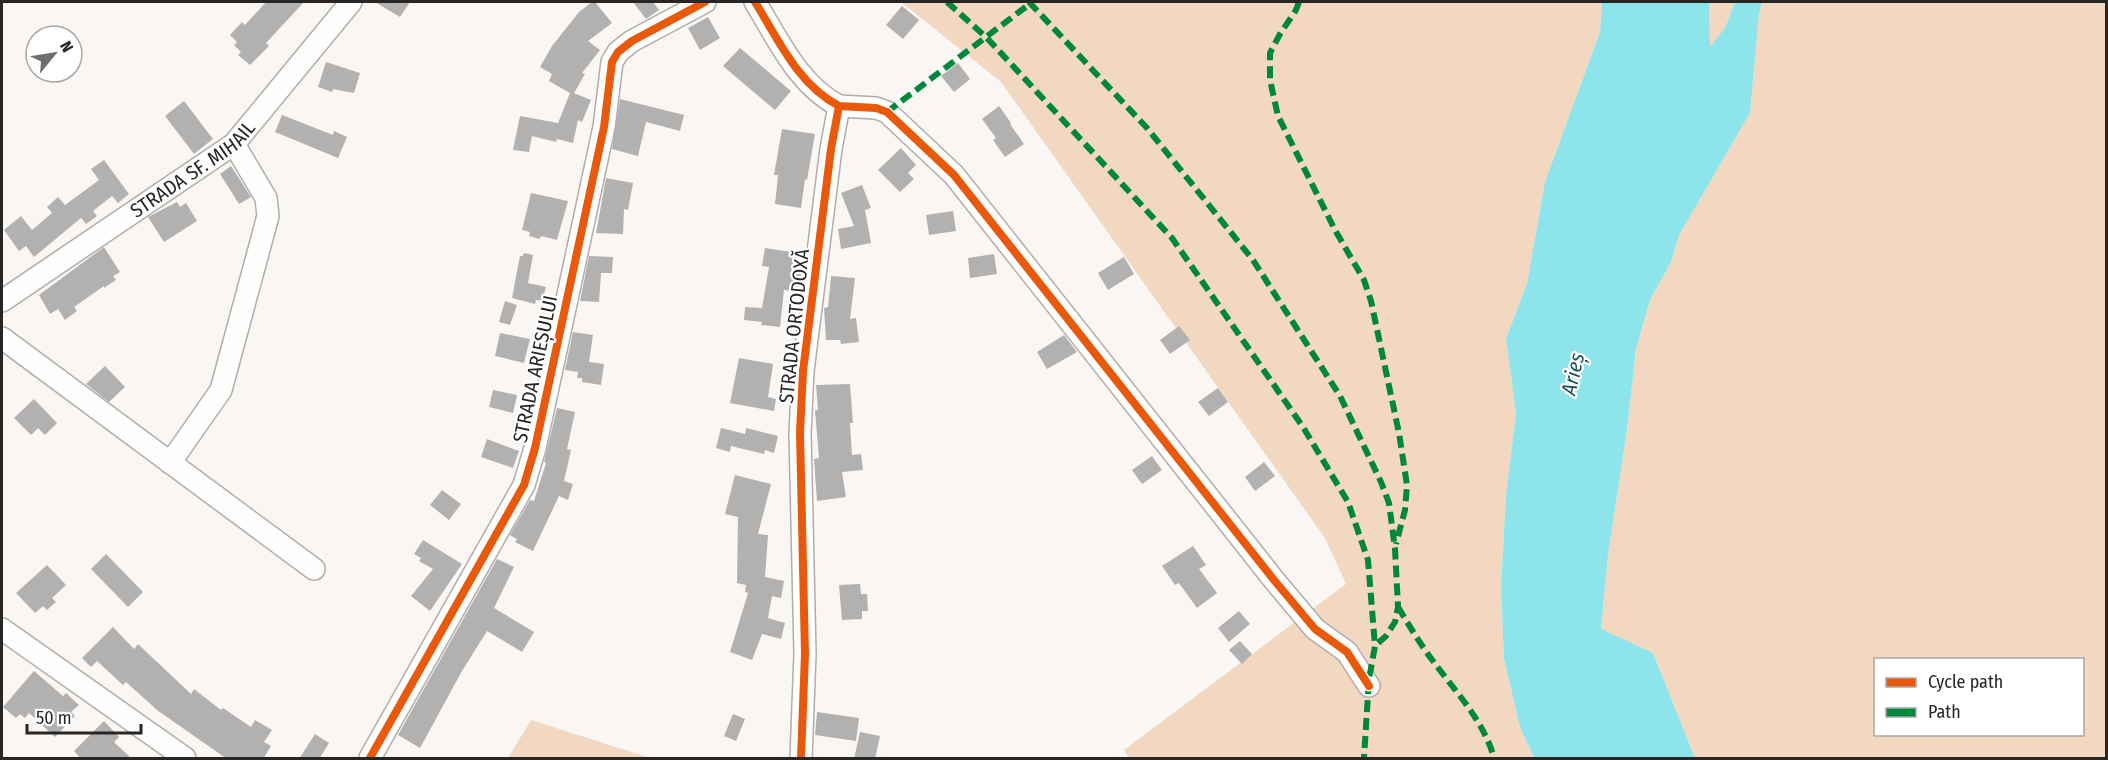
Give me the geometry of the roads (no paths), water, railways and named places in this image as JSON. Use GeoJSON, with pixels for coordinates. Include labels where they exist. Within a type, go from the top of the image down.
{"type":"FeatureCollection","features":[{"type":"Feature","properties":{"kind":"street","name":"STRADA SF. MIHAIL"},"geometry":{"type":"LineString","coordinates":[[2,301],[234,144],[351,2]]}},
{"type":"Feature","properties":{"kind":"street","name":"STRADA ARIEȘULUI"},"geometry":{"type":"LineString","coordinates":[[370,759],[524,485],[536,448],[604,127],[612,62],[618,52],[632,41],[705,2]]}},
{"type":"Feature","properties":{"kind":"street"},"geometry":{"type":"LineString","coordinates":[[754,2],[803,79],[824,98],[839,106],[876,108],[887,112],[954,175],[1274,580],[1315,628],[1347,652],[1369,686]]}},
{"type":"Feature","properties":{"kind":"street","name":"STRADA ORTODOXĂ"},"geometry":{"type":"LineString","coordinates":[[801,759],[805,654],[800,433],[803,371],[831,149],[839,106]]}},
{"type":"Feature","properties":{"kind":"street"},"geometry":{"type":"LineString","coordinates":[[170,463],[221,390],[268,216],[266,198],[234,144]]}},
{"type":"Feature","properties":{"kind":"street"},"geometry":{"type":"LineString","coordinates":[[2,338],[314,569]]}},
{"type":"Feature","properties":{"kind":"street"},"geometry":{"type":"LineString","coordinates":[[2,629],[185,759]]}},
{"type":"Feature","properties":{"kind":"water","name":"Arieș"},"geometry":{"type":"Polygon","coordinates":[[[1602,2],[1709,2],[1710,47],[1725,28],[1735,2],[1762,2],[1750,113],[1679,235],[1671,262],[1650,300],[1636,349],[1627,430],[1608,555],[1601,629],[1653,653],[1695,758],[1534,758],[1520,727],[1504,659],[1501,588],[1506,496],[1516,413],[1506,339],[1527,284],[1545,182],[1600,32],[1602,2]]]}}]}
